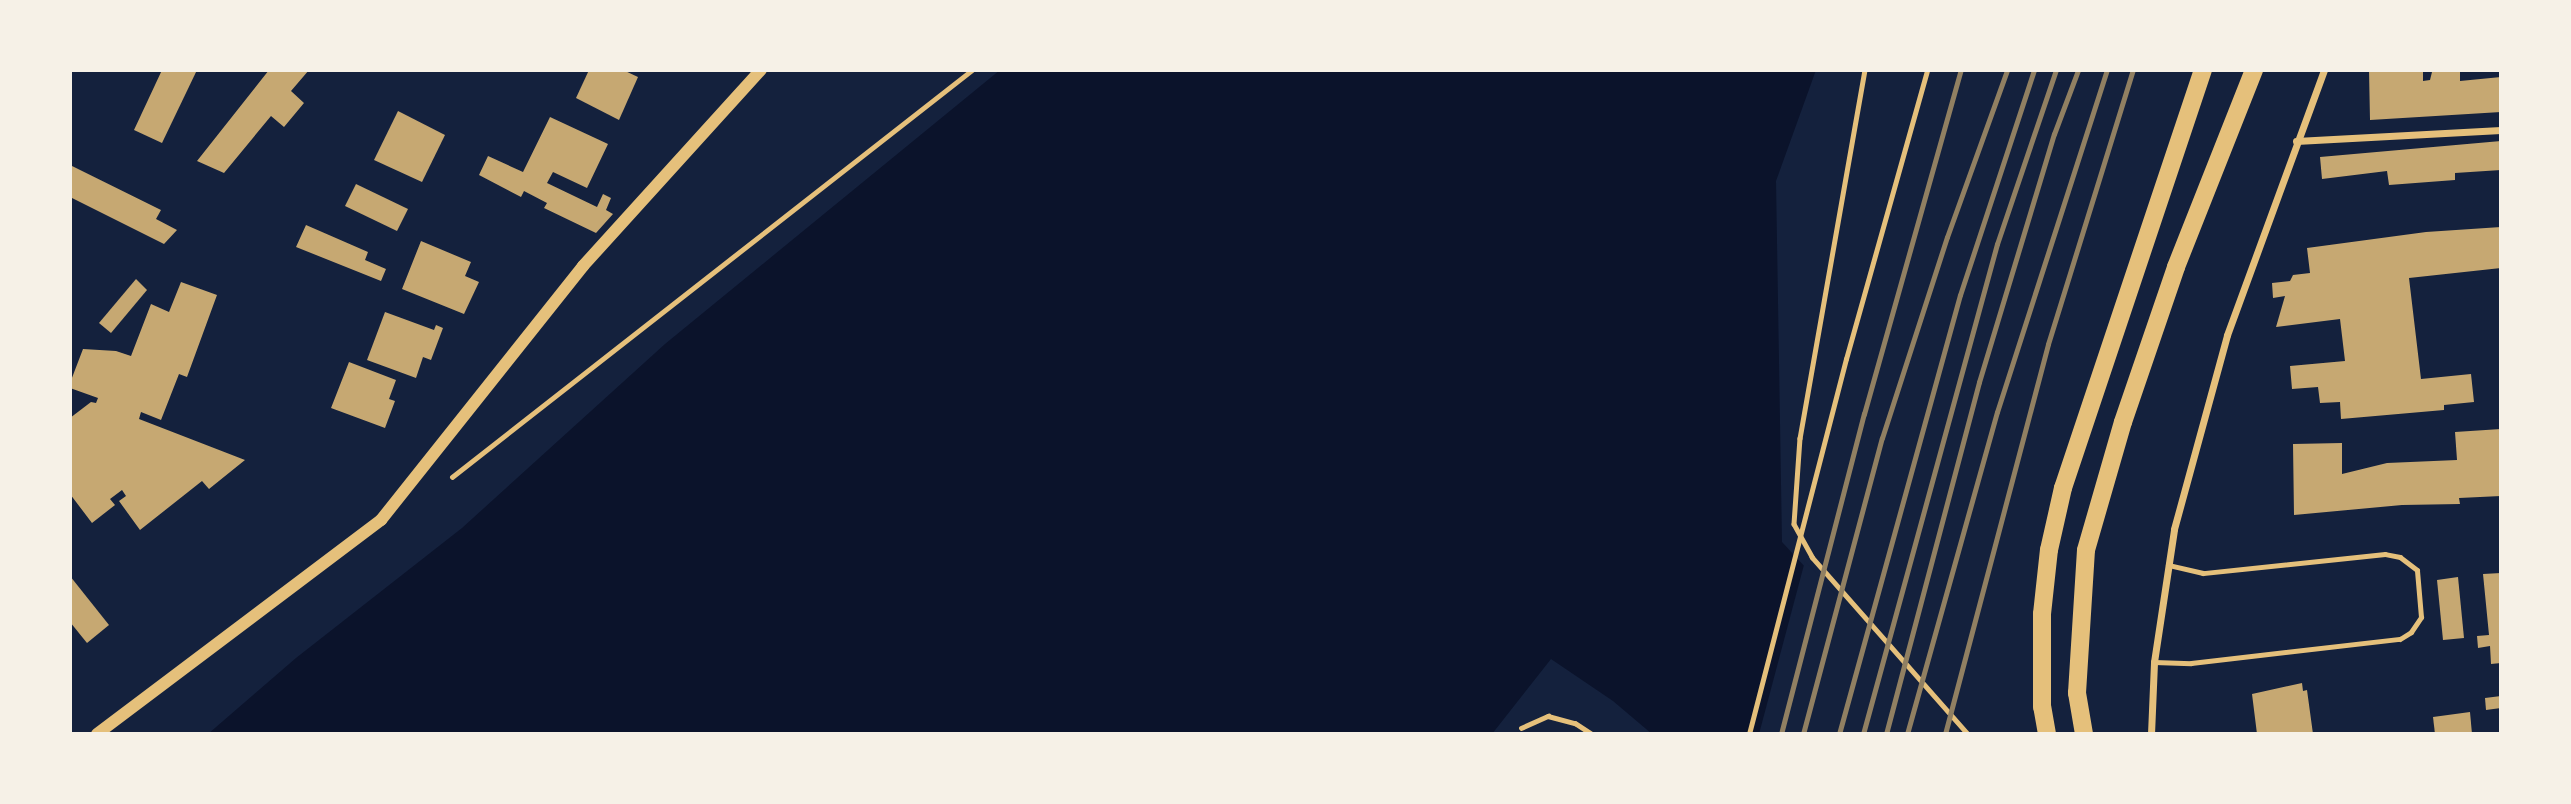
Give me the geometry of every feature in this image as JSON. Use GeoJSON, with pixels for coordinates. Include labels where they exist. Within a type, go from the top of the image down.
{"type":"FeatureCollection","features":[{"type":"Feature","properties":{"kind":"main road"},"geometry":{"type":"LineString","coordinates":[[2047,734],[2042,707],[2042,614],[2049,550],[2063,488],[2203,70]]}},
{"type":"Feature","properties":{"kind":"main road"},"geometry":{"type":"LineString","coordinates":[[2084,734],[2077,693],[2086,550],[2123,422],[2176,267],[2255,70]]}},
{"type":"Feature","properties":{"kind":"street"},"geometry":{"type":"LineString","coordinates":[[97,734],[381,520],[583,266],[761,70]]}},
{"type":"Feature","properties":{"kind":"street"},"geometry":{"type":"LineString","coordinates":[[2151,734],[2154,662],[2166,564],[2227,335],[2324,70]]}},
{"type":"Feature","properties":{"kind":"street"},"geometry":{"type":"LineString","coordinates":[[2296,141],[2501,130]]}},
{"type":"Feature","properties":{"kind":"lane"},"geometry":{"type":"LineString","coordinates":[[2154,662],[2191,663],[2400,639],[2411,632],[2421,617],[2417,570],[2400,557],[2385,554],[2203,573],[2166,564]]}},
{"type":"Feature","properties":{"kind":"path"},"geometry":{"type":"LineString","coordinates":[[453,476],[972,70]]}},
{"type":"Feature","properties":{"kind":"path"},"geometry":{"type":"LineString","coordinates":[[1865,70],[1804,414],[1795,482],[1794,524],[1812,557],[1968,734]]}},
{"type":"Feature","properties":{"kind":"path"},"geometry":{"type":"LineString","coordinates":[[1749,734],[1846,359],[1927,70]]}},
{"type":"Feature","properties":{"kind":"path"},"geometry":{"type":"LineString","coordinates":[[1521,728],[1548,716],[1575,723],[1592,734]]}},
{"type":"Feature","properties":{"kind":"water"},"geometry":{"type":"Polygon","coordinates":[[[1000,70],[1816,70],[1776,181],[1782,542],[1959,734],[1652,734],[1613,701],[1551,659],[1492,734],[208,734],[296,658],[462,528],[665,344],[1000,70]]]}},
{"type":"Feature","properties":{"kind":"pier"},"geometry":{"type":"Polygon","coordinates":[[[1805,561],[1962,732],[1963,734],[1759,734],[1805,561]]]}},
{"type":"Feature","properties":{"kind":"building"},"geometry":{"type":"Polygon","coordinates":[[[162,70],[197,70],[162,143],[134,130],[162,70]]]}},
{"type":"Feature","properties":{"kind":"building"},"geometry":{"type":"Polygon","coordinates":[[[269,70],[309,70],[291,91],[304,103],[284,127],[271,116],[224,173],[197,161],[269,70]]]}},
{"type":"Feature","properties":{"kind":"building"},"geometry":{"type":"Polygon","coordinates":[[[589,70],[623,70],[638,77],[619,120],[576,98],[589,70]]]}},
{"type":"Feature","properties":{"kind":"building"},"geometry":{"type":"Polygon","coordinates":[[[2369,70],[2423,70],[2423,81],[2430,80],[2432,72],[2460,71],[2460,81],[2501,77],[2501,112],[2370,120],[2369,70]]]}},
{"type":"Feature","properties":{"kind":"building"},"geometry":{"type":"Polygon","coordinates":[[[398,111],[445,135],[422,182],[374,160],[398,111]]]}},
{"type":"Feature","properties":{"kind":"building"},"geometry":{"type":"Polygon","coordinates":[[[550,117],[608,144],[587,188],[553,172],[547,183],[597,207],[603,194],[611,198],[606,210],[613,214],[596,233],[544,208],[547,203],[524,191],[521,197],[479,175],[488,156],[523,172],[550,117]]]}},
{"type":"Feature","properties":{"kind":"building"},"geometry":{"type":"Polygon","coordinates":[[[2501,141],[2501,170],[2455,173],[2455,180],[2389,185],[2387,171],[2322,179],[2320,157],[2501,141]]]}},
{"type":"Feature","properties":{"kind":"building"},"geometry":{"type":"Polygon","coordinates":[[[70,165],[161,210],[156,219],[177,230],[164,244],[70,197],[70,165]]]}},
{"type":"Feature","properties":{"kind":"building"},"geometry":{"type":"Polygon","coordinates":[[[356,184],[408,209],[397,231],[345,206],[356,184]]]}},
{"type":"Feature","properties":{"kind":"building"},"geometry":{"type":"Polygon","coordinates":[[[306,225],[368,252],[365,260],[386,269],[381,281],[296,247],[306,225]]]}},
{"type":"Feature","properties":{"kind":"building"},"geometry":{"type":"Polygon","coordinates":[[[2501,227],[2501,268],[2409,278],[2421,379],[2471,374],[2474,402],[2444,405],[2444,410],[2341,419],[2340,402],[2320,403],[2318,387],[2292,389],[2290,366],[2345,361],[2340,319],[2276,327],[2285,296],[2273,298],[2272,283],[2290,281],[2293,275],[2310,273],[2307,248],[2426,232],[2501,227]]]}},
{"type":"Feature","properties":{"kind":"building"},"geometry":{"type":"Polygon","coordinates":[[[421,241],[471,262],[465,276],[479,282],[464,314],[402,289],[421,241]]]}},
{"type":"Feature","properties":{"kind":"building"},"geometry":{"type":"Polygon","coordinates":[[[136,279],[147,290],[111,333],[99,323],[136,279]]]}},
{"type":"Feature","properties":{"kind":"building"},"geometry":{"type":"Polygon","coordinates":[[[181,282],[217,295],[187,377],[179,374],[161,420],[141,412],[139,419],[245,460],[209,489],[202,481],[140,530],[119,501],[126,496],[122,490],[110,499],[115,505],[92,523],[70,494],[70,418],[91,402],[96,403],[98,398],[70,388],[70,383],[83,349],[116,351],[131,356],[151,304],[169,312],[181,282]]]}},
{"type":"Feature","properties":{"kind":"building"},"geometry":{"type":"Polygon","coordinates":[[[385,312],[434,330],[436,325],[443,328],[431,360],[423,357],[416,378],[367,360],[385,312]]]}},
{"type":"Feature","properties":{"kind":"building"},"geometry":{"type":"Polygon","coordinates":[[[349,362],[396,380],[389,399],[395,401],[385,428],[331,408],[349,362]]]}},
{"type":"Feature","properties":{"kind":"building"},"geometry":{"type":"Polygon","coordinates":[[[2501,429],[2501,496],[2459,498],[2460,504],[2402,505],[2294,515],[2293,444],[2342,443],[2342,474],[2387,463],[2457,460],[2455,432],[2501,429]]]}},
{"type":"Feature","properties":{"kind":"building"},"geometry":{"type":"Polygon","coordinates":[[[2501,573],[2501,663],[2491,664],[2490,646],[2478,648],[2477,636],[2489,635],[2483,574],[2501,573]]]}},
{"type":"Feature","properties":{"kind":"building"},"geometry":{"type":"Polygon","coordinates":[[[70,576],[109,625],[87,643],[70,622],[70,576]]]}},
{"type":"Feature","properties":{"kind":"building"},"geometry":{"type":"Polygon","coordinates":[[[2458,577],[2464,638],[2443,640],[2437,580],[2458,577]]]}},
{"type":"Feature","properties":{"kind":"building"},"geometry":{"type":"Polygon","coordinates":[[[2302,683],[2303,691],[2307,690],[2313,734],[2257,734],[2252,694],[2302,683]]]}},
{"type":"Feature","properties":{"kind":"building"},"geometry":{"type":"Polygon","coordinates":[[[2501,696],[2501,708],[2486,710],[2485,698],[2501,696]]]}},
{"type":"Feature","properties":{"kind":"building"},"geometry":{"type":"Polygon","coordinates":[[[2470,712],[2472,734],[2435,734],[2433,717],[2470,712]]]}},
{"type":"Feature","properties":{"kind":"railway"},"geometry":{"type":"LineString","coordinates":[[1781,734],[1864,414],[1961,70]]}},
{"type":"Feature","properties":{"kind":"railway"},"geometry":{"type":"LineString","coordinates":[[1803,734],[1882,438],[1947,237],[2007,70]]}},
{"type":"Feature","properties":{"kind":"railway"},"geometry":{"type":"LineString","coordinates":[[1839,734],[1960,295],[2034,70]]}},
{"type":"Feature","properties":{"kind":"railway"},"geometry":{"type":"LineString","coordinates":[[1863,734],[1997,244],[2056,70]]}},
{"type":"Feature","properties":{"kind":"railway"},"geometry":{"type":"LineString","coordinates":[[1886,734],[1979,382],[2054,134],[2078,70]]}},
{"type":"Feature","properties":{"kind":"railway"},"geometry":{"type":"LineString","coordinates":[[1907,734],[1997,412],[2107,70]]}},
{"type":"Feature","properties":{"kind":"railway"},"geometry":{"type":"LineString","coordinates":[[1945,734],[2048,344],[2133,70]]}}]}
